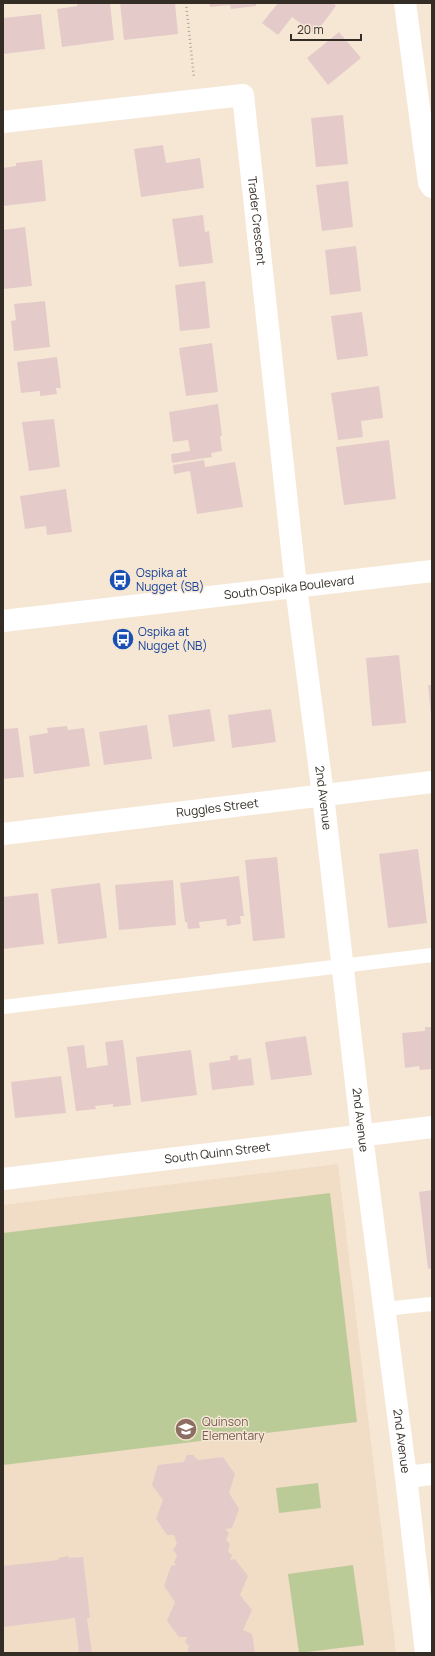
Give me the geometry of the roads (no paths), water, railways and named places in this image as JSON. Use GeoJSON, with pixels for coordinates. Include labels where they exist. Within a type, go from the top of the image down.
{"type":"FeatureCollection","features":[{"type":"Feature","properties":{"kind":"street"},"geometry":{"type":"LineString","coordinates":[[405,3],[429,183],[432,187]]}},
{"type":"Feature","properties":{"kind":"street","name":"Trader Crescent"},"geometry":{"type":"LineString","coordinates":[[3,122],[243,95],[296,587]]}},
{"type":"Feature","properties":{"kind":"street","name":"South Ospika Boulevard"},"geometry":{"type":"LineString","coordinates":[[3,621],[432,571]]}},
{"type":"Feature","properties":{"kind":"street","name":"2nd Avenue"},"geometry":{"type":"LineString","coordinates":[[296,587],[323,795],[362,1136],[428,1649]]}},
{"type":"Feature","properties":{"kind":"street","name":"Ruggles Street"},"geometry":{"type":"LineString","coordinates":[[3,834],[432,782]]}},
{"type":"Feature","properties":{"kind":"street","name":"South Quinn Street"},"geometry":{"type":"LineString","coordinates":[[3,1180],[432,1127]]}},
{"type":"Feature","properties":{"kind":"street"},"geometry":{"type":"LineString","coordinates":[[406,1477],[432,1474]]}},
{"type":"Feature","properties":{"kind":"lane"},"geometry":{"type":"LineString","coordinates":[[3,1006],[432,955]]}},
{"type":"Feature","properties":{"kind":"lane"},"geometry":{"type":"LineString","coordinates":[[384,1309],[432,1304]]}},
{"type":"Feature","properties":{"kind":"place","name":"Ospika at Nugget (SB)"},"geometry":{"type":"Point","coordinates":[120,580]}},
{"type":"Feature","properties":{"kind":"place","name":"Ospika at Nugget (NB)"},"geometry":{"type":"Point","coordinates":[123,639]}},
{"type":"Feature","properties":{"kind":"place","name":"Quinson Elementary"},"geometry":{"type":"Point","coordinates":[186,1429]}}]}
